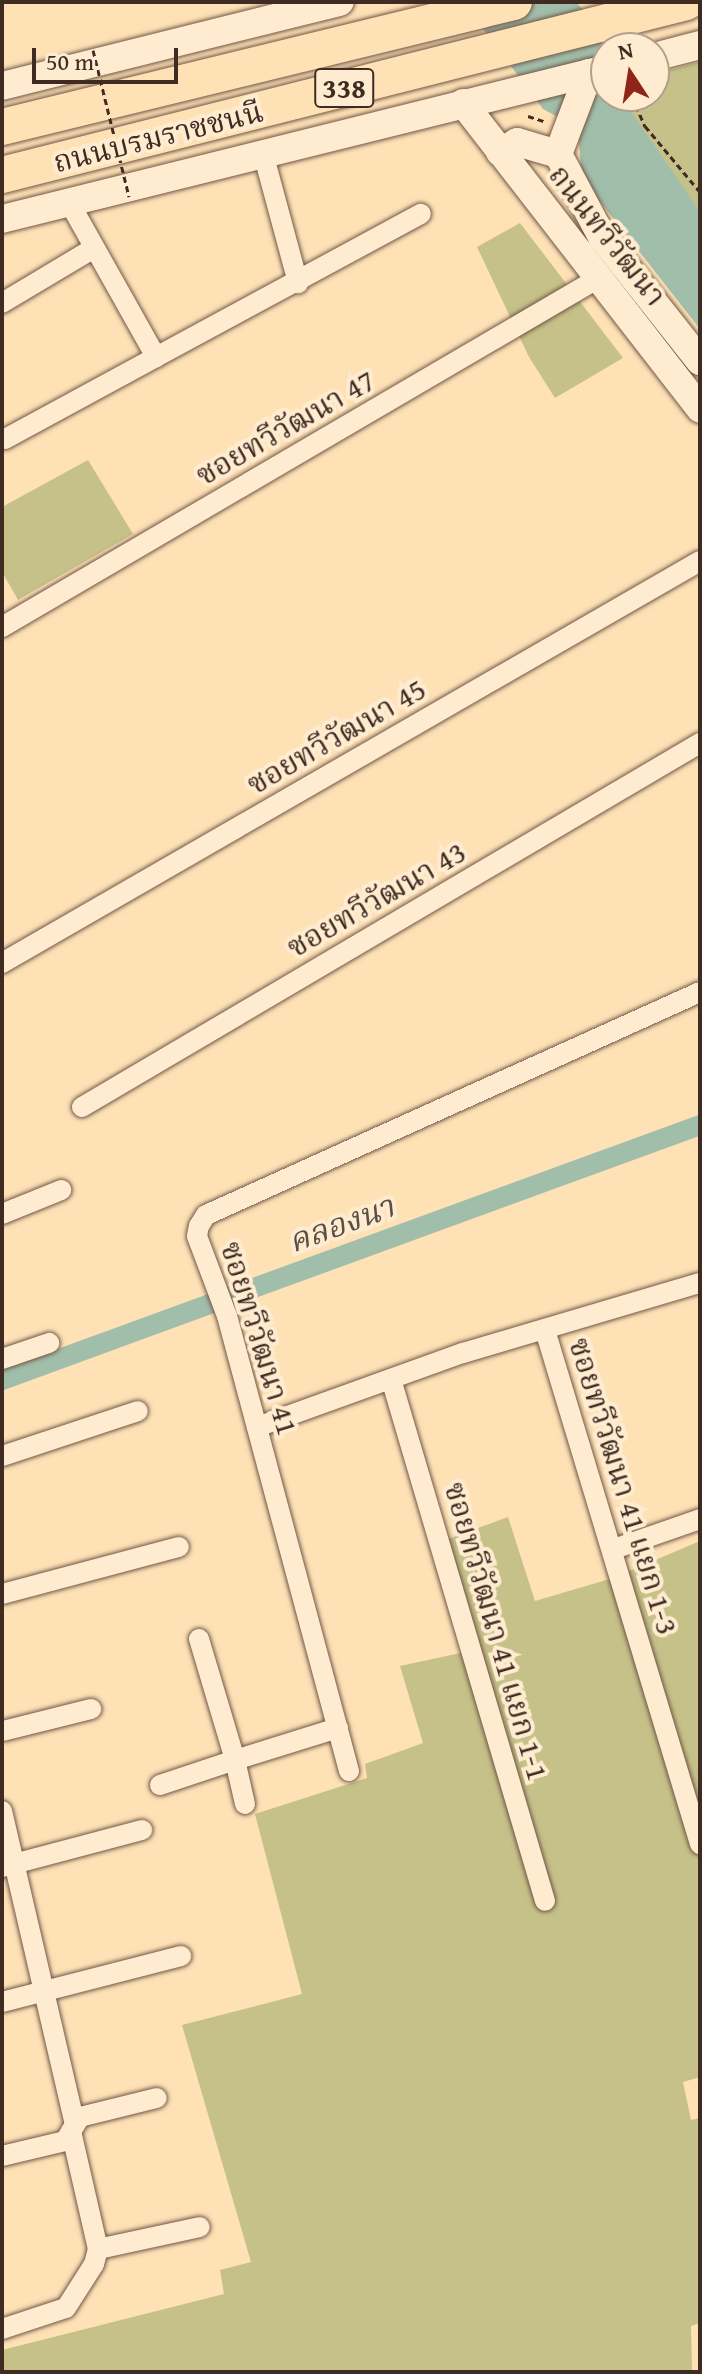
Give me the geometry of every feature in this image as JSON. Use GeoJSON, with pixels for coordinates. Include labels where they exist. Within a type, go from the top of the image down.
{"type":"FeatureCollection","features":[{"type":"Feature","properties":{"kind":"highway","name":"ถนนบรมราชชนนี"},"geometry":{"type":"LineString","coordinates":[[2,127],[514,2]]}},
{"type":"Feature","properties":{"kind":"highway","name":"ถนนบรมราชชนนี"},"geometry":{"type":"LineString","coordinates":[[2,175],[686,2]]}},
{"type":"Feature","properties":{"kind":"highway"},"geometry":{"type":"LineString","coordinates":[[2,188],[134,143]]}},
{"type":"Feature","properties":{"kind":"main road"},"geometry":{"type":"LineString","coordinates":[[2,86],[340,2]]}},
{"type":"Feature","properties":{"kind":"main road"},"geometry":{"type":"LineString","coordinates":[[670,53],[700,45]]}},
{"type":"Feature","properties":{"kind":"main road","name":"338"},"geometry":{"type":"LineString","coordinates":[[2,219],[590,73]]}},
{"type":"Feature","properties":{"kind":"main road","name":"ถนนทวีวัฒนา"},"geometry":{"type":"LineString","coordinates":[[590,81],[560,119],[558,154],[602,237],[700,361]]}},
{"type":"Feature","properties":{"kind":"main road","name":"ถนนทวีวัฒนา"},"geometry":{"type":"LineString","coordinates":[[463,103],[700,409]]}},
{"type":"Feature","properties":{"kind":"main road"},"geometry":{"type":"LineString","coordinates":[[500,152],[517,142],[558,154]]}},
{"type":"Feature","properties":{"kind":"street"},"geometry":{"type":"LineString","coordinates":[[263,153],[298,283]]}},
{"type":"Feature","properties":{"kind":"street"},"geometry":{"type":"LineString","coordinates":[[69,202],[156,357]]}},
{"type":"Feature","properties":{"kind":"street"},"geometry":{"type":"LineString","coordinates":[[5,439],[421,214]]}},
{"type":"Feature","properties":{"kind":"street"},"geometry":{"type":"LineString","coordinates":[[2,303],[94,248]]}},
{"type":"Feature","properties":{"kind":"street","name":"ซอยทวีวัฒนา 47"},"geometry":{"type":"LineString","coordinates":[[2,627],[597,279]]}},
{"type":"Feature","properties":{"kind":"street","name":"ซอยทวีวัฒนา 45"},"geometry":{"type":"LineString","coordinates":[[2,963],[700,561]]}},
{"type":"Feature","properties":{"kind":"street","name":"ซอยทวีวัฒนา 43"},"geometry":{"type":"LineString","coordinates":[[82,1107],[700,743]]}},
{"type":"Feature","properties":{"kind":"street","name":"ซอยทวีวัฒนา 41"},"geometry":{"type":"LineString","coordinates":[[349,1771],[227,1316],[197,1236],[206,1215],[700,992]]}},
{"type":"Feature","properties":{"kind":"street"},"geometry":{"type":"LineString","coordinates":[[2,1214],[61,1190]]}},
{"type":"Feature","properties":{"kind":"street"},"geometry":{"type":"LineString","coordinates":[[257,1427],[391,1379],[700,1283]]}},
{"type":"Feature","properties":{"kind":"street","name":"ซอยทวีวัฒนา 41 แยก 1-3"},"geometry":{"type":"LineString","coordinates":[[545,1330],[614,1549],[700,1844]]}},
{"type":"Feature","properties":{"kind":"street"},"geometry":{"type":"LineString","coordinates":[[2,1359],[49,1343]]}},
{"type":"Feature","properties":{"kind":"street","name":"ซอยทวีวัฒนา 41 แยก 1-1"},"geometry":{"type":"LineString","coordinates":[[391,1379],[545,1901]]}},
{"type":"Feature","properties":{"kind":"street"},"geometry":{"type":"LineString","coordinates":[[2,1456],[138,1411]]}},
{"type":"Feature","properties":{"kind":"street"},"geometry":{"type":"LineString","coordinates":[[614,1549],[700,1519]]}},
{"type":"Feature","properties":{"kind":"street"},"geometry":{"type":"LineString","coordinates":[[2,1594],[179,1547]]}},
{"type":"Feature","properties":{"kind":"street"},"geometry":{"type":"LineString","coordinates":[[199,1639],[245,1804]]}},
{"type":"Feature","properties":{"kind":"street"},"geometry":{"type":"LineString","coordinates":[[2,1734],[91,1709]]}},
{"type":"Feature","properties":{"kind":"street"},"geometry":{"type":"LineString","coordinates":[[160,1785],[338,1728]]}},
{"type":"Feature","properties":{"kind":"street"},"geometry":{"type":"LineString","coordinates":[[2,1811],[8,1865],[44,1991],[98,2249],[87,2279],[66,2308],[2,2329]]}},
{"type":"Feature","properties":{"kind":"street"},"geometry":{"type":"LineString","coordinates":[[8,1865],[142,1830]]}},
{"type":"Feature","properties":{"kind":"street"},"geometry":{"type":"LineString","coordinates":[[2,2002],[181,1956]]}},
{"type":"Feature","properties":{"kind":"street"},"geometry":{"type":"LineString","coordinates":[[2,2156],[65,2141],[80,2117],[157,2098]]}},
{"type":"Feature","properties":{"kind":"street"},"geometry":{"type":"LineString","coordinates":[[98,2249],[200,2227]]}},
{"type":"Feature","properties":{"kind":"path"},"geometry":{"type":"LineString","coordinates":[[93,50],[129,197]]}},
{"type":"Feature","properties":{"kind":"path"},"geometry":{"type":"LineString","coordinates":[[639,112],[645,126],[700,192]]}},
{"type":"Feature","properties":{"kind":"path"},"geometry":{"type":"LineString","coordinates":[[528,116],[560,119]]}},
{"type":"Feature","properties":{"kind":"shaded area"},"geometry":{"type":"Polygon","coordinates":[[[463,2],[576,2],[585,12],[596,32],[590,32],[590,112],[631,112],[700,211],[700,329],[599,200],[581,168],[578,128],[543,109],[463,2]]]}},
{"type":"Feature","properties":{"kind":"shaded area"},"geometry":{"type":"Polygon","coordinates":[[[700,62],[700,211],[629,112],[670,112],[670,70],[700,62]]]}},
{"type":"Feature","properties":{"kind":"shaded area"},"geometry":{"type":"Polygon","coordinates":[[[520,223],[623,358],[555,398],[529,357],[477,247],[520,223]]]}},
{"type":"Feature","properties":{"kind":"shaded area"},"geometry":{"type":"Polygon","coordinates":[[[88,460],[133,534],[18,600],[2,572],[2,507],[88,460]]]}},
{"type":"Feature","properties":{"kind":"shaded area"},"geometry":{"type":"Polygon","coordinates":[[[508,1517],[535,1601],[613,1578],[700,1541],[700,2077],[683,2082],[691,2120],[700,2118],[700,2323],[691,2326],[692,2370],[2,2372],[2,2350],[224,2294],[220,2270],[251,2262],[182,2025],[302,1994],[255,1814],[367,1778],[365,1764],[423,1743],[400,1666],[479,1649],[448,1539],[508,1517]]]}},
{"type":"Feature","properties":{"kind":"waterway","name":"คลองนา"},"geometry":{"type":"LineString","coordinates":[[2,1380],[700,1125]]}}]}
